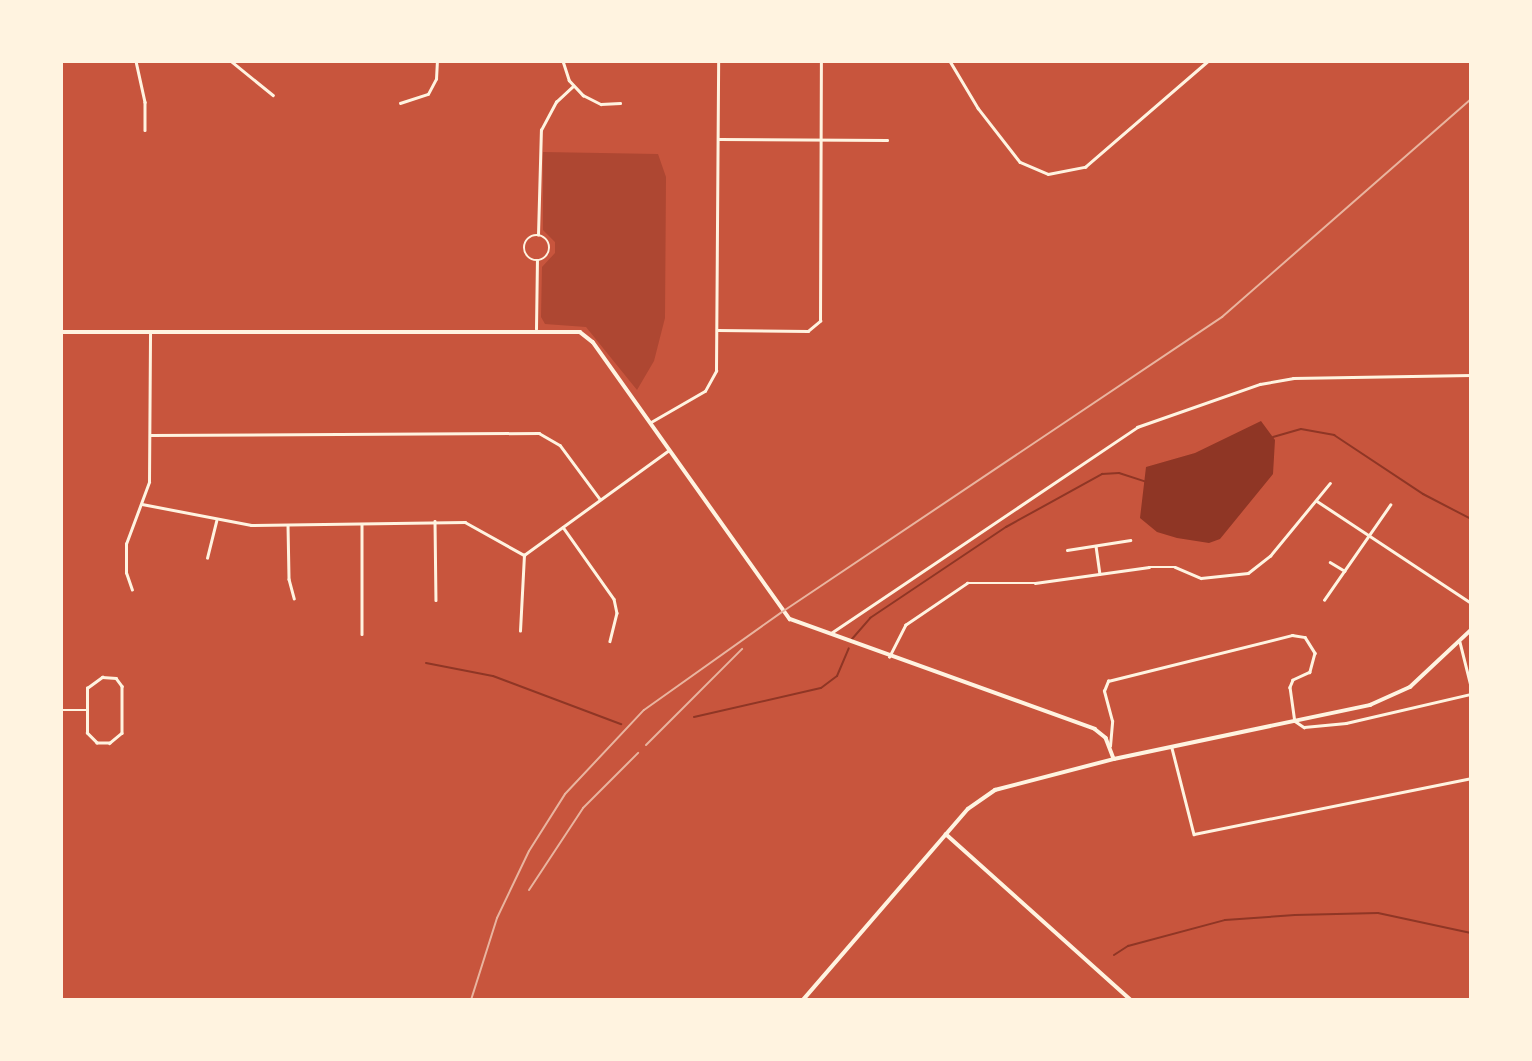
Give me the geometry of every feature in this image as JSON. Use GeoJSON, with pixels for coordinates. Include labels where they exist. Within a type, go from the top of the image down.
{"type":"FeatureCollection","features":[{"type":"Feature","properties":{"kind":"street"},"geometry":{"type":"LineString","coordinates":[[136,61],[145,103],[145,130]]}},
{"type":"Feature","properties":{"kind":"street"},"geometry":{"type":"LineString","coordinates":[[231,61],[273,95]]}},
{"type":"Feature","properties":{"kind":"street"},"geometry":{"type":"LineString","coordinates":[[400,103],[415,102],[428,94],[435,84],[437,61]]}},
{"type":"Feature","properties":{"kind":"street"},"geometry":{"type":"LineString","coordinates":[[563,61],[573,86],[594,102],[620,103]]}},
{"type":"Feature","properties":{"kind":"street"},"geometry":{"type":"LineString","coordinates":[[651,422],[709,387],[716,371],[718,61]]}},
{"type":"Feature","properties":{"kind":"street"},"geometry":{"type":"LineString","coordinates":[[717,330],[808,331],[818,325],[821,306],[821,61]]}},
{"type":"Feature","properties":{"kind":"street"},"geometry":{"type":"LineString","coordinates":[[950,61],[978,108],[1020,162],[1048,174],[1085,167],[1208,61]]}},
{"type":"Feature","properties":{"kind":"street"},"geometry":{"type":"LineString","coordinates":[[538,236],[541,130],[556,102],[573,86]]}},
{"type":"Feature","properties":{"kind":"street"},"geometry":{"type":"LineString","coordinates":[[719,139],[887,140]]}},
{"type":"Feature","properties":{"kind":"street"},"geometry":{"type":"LineString","coordinates":[[538,236],[546,239],[550,248],[545,258],[537,261],[527,256],[524,248],[527,241],[538,236]]}},
{"type":"Feature","properties":{"kind":"street"},"geometry":{"type":"LineString","coordinates":[[536,330],[537,261]]}},
{"type":"Feature","properties":{"kind":"street"},"geometry":{"type":"LineString","coordinates":[[61,332],[571,330],[589,337],[671,449],[782,612],[798,624],[1075,720],[1095,729],[1110,746]]}},
{"type":"Feature","properties":{"kind":"street"},"geometry":{"type":"LineString","coordinates":[[132,590],[126,573],[126,544],[149,482],[150,332]]}},
{"type":"Feature","properties":{"kind":"street"},"geometry":{"type":"LineString","coordinates":[[828,635],[1137,427],[1261,384],[1293,378],[1471,375]]}},
{"type":"Feature","properties":{"kind":"street"},"geometry":{"type":"LineString","coordinates":[[151,435],[539,433],[560,445],[600,499]]}},
{"type":"Feature","properties":{"kind":"street"},"geometry":{"type":"LineString","coordinates":[[524,555],[671,449]]}},
{"type":"Feature","properties":{"kind":"street"},"geometry":{"type":"LineString","coordinates":[[889,657],[905,625],[967,583],[1035,583],[1165,566],[1201,578],[1248,573],[1270,556],[1330,483]]}},
{"type":"Feature","properties":{"kind":"street"},"geometry":{"type":"LineString","coordinates":[[1317,501],[1471,603]]}},
{"type":"Feature","properties":{"kind":"street"},"geometry":{"type":"LineString","coordinates":[[142,505],[216,521],[288,525],[435,522],[479,527],[524,555]]}},
{"type":"Feature","properties":{"kind":"street"},"geometry":{"type":"LineString","coordinates":[[1324,600],[1371,537],[1390,505]]}},
{"type":"Feature","properties":{"kind":"street"},"geometry":{"type":"LineString","coordinates":[[207,558],[216,521]]}},
{"type":"Feature","properties":{"kind":"street"},"geometry":{"type":"LineString","coordinates":[[435,522],[436,600]]}},
{"type":"Feature","properties":{"kind":"street"},"geometry":{"type":"LineString","coordinates":[[362,524],[362,634]]}},
{"type":"Feature","properties":{"kind":"street"},"geometry":{"type":"LineString","coordinates":[[288,525],[289,579],[293,598]]}},
{"type":"Feature","properties":{"kind":"street"},"geometry":{"type":"LineString","coordinates":[[563,527],[614,599],[617,613],[610,640]]}},
{"type":"Feature","properties":{"kind":"street"},"geometry":{"type":"LineString","coordinates":[[1067,550],[1130,540]]}},
{"type":"Feature","properties":{"kind":"street"},"geometry":{"type":"LineString","coordinates":[[1096,545],[1100,574]]}},
{"type":"Feature","properties":{"kind":"street"},"geometry":{"type":"LineString","coordinates":[[520,631],[524,555]]}},
{"type":"Feature","properties":{"kind":"street"},"geometry":{"type":"LineString","coordinates":[[1330,562],[1345,571]]}},
{"type":"Feature","properties":{"kind":"street"},"geometry":{"type":"LineString","coordinates":[[803,1000],[968,809],[995,790],[1114,759],[1394,697],[1431,671],[1471,630]]}},
{"type":"Feature","properties":{"kind":"street"},"geometry":{"type":"LineString","coordinates":[[1114,759],[1110,746],[1105,686],[1124,674],[1292,635],[1307,639],[1315,661],[1310,672],[1291,683],[1295,721]]}},
{"type":"Feature","properties":{"kind":"street"},"geometry":{"type":"LineString","coordinates":[[1460,641],[1471,686]]}},
{"type":"Feature","properties":{"kind":"street"},"geometry":{"type":"LineString","coordinates":[[118,680],[122,691],[120,738],[110,743],[90,739],[87,710],[91,681],[118,680]]}},
{"type":"Feature","properties":{"kind":"street"},"geometry":{"type":"LineString","coordinates":[[1295,721],[1304,727],[1346,723],[1471,694]]}},
{"type":"Feature","properties":{"kind":"street"},"geometry":{"type":"LineString","coordinates":[[61,710],[87,710]]}},
{"type":"Feature","properties":{"kind":"street"},"geometry":{"type":"LineString","coordinates":[[1172,748],[1194,834],[1471,778]]}},
{"type":"Feature","properties":{"kind":"street"},"geometry":{"type":"LineString","coordinates":[[946,834],[1131,1000]]}},
{"type":"Feature","properties":{"kind":"shaded area"},"geometry":{"type":"Polygon","coordinates":[[[543,152],[658,154],[666,177],[665,318],[654,361],[637,390],[586,327],[545,324],[541,317],[542,267],[555,253],[555,242],[543,230],[543,152]]]}},
{"type":"Feature","properties":{"kind":"shaded area"},"geometry":{"type":"Polygon","coordinates":[[[1261,421],[1275,440],[1273,474],[1220,539],[1209,543],[1177,538],[1157,532],[1140,518],[1146,467],[1195,453],[1261,421]]]}},
{"type":"Feature","properties":{"kind":"waterway"},"geometry":{"type":"LineString","coordinates":[[1273,437],[1301,429],[1334,435],[1423,494],[1471,519]]}},
{"type":"Feature","properties":{"kind":"waterway"},"geometry":{"type":"LineString","coordinates":[[852,639],[870,618],[1006,527],[1102,474],[1119,473],[1146,482]]}},
{"type":"Feature","properties":{"kind":"waterway"},"geometry":{"type":"LineString","coordinates":[[694,717],[821,688],[837,676],[849,648]]}},
{"type":"Feature","properties":{"kind":"waterway"},"geometry":{"type":"LineString","coordinates":[[426,663],[493,676],[621,724]]}},
{"type":"Feature","properties":{"kind":"waterway"},"geometry":{"type":"LineString","coordinates":[[1114,955],[1128,946],[1225,920],[1295,915],[1378,913],[1471,933]]}},
{"type":"Feature","properties":{"kind":"railway"},"geometry":{"type":"LineString","coordinates":[[471,1000],[497,918],[529,851],[565,794],[644,710],[782,612],[1222,317],[1471,99]]}},
{"type":"Feature","properties":{"kind":"railway"},"geometry":{"type":"LineString","coordinates":[[646,745],[742,649]]}},
{"type":"Feature","properties":{"kind":"railway"},"geometry":{"type":"LineString","coordinates":[[529,890],[583,808],[638,753]]}}]}
